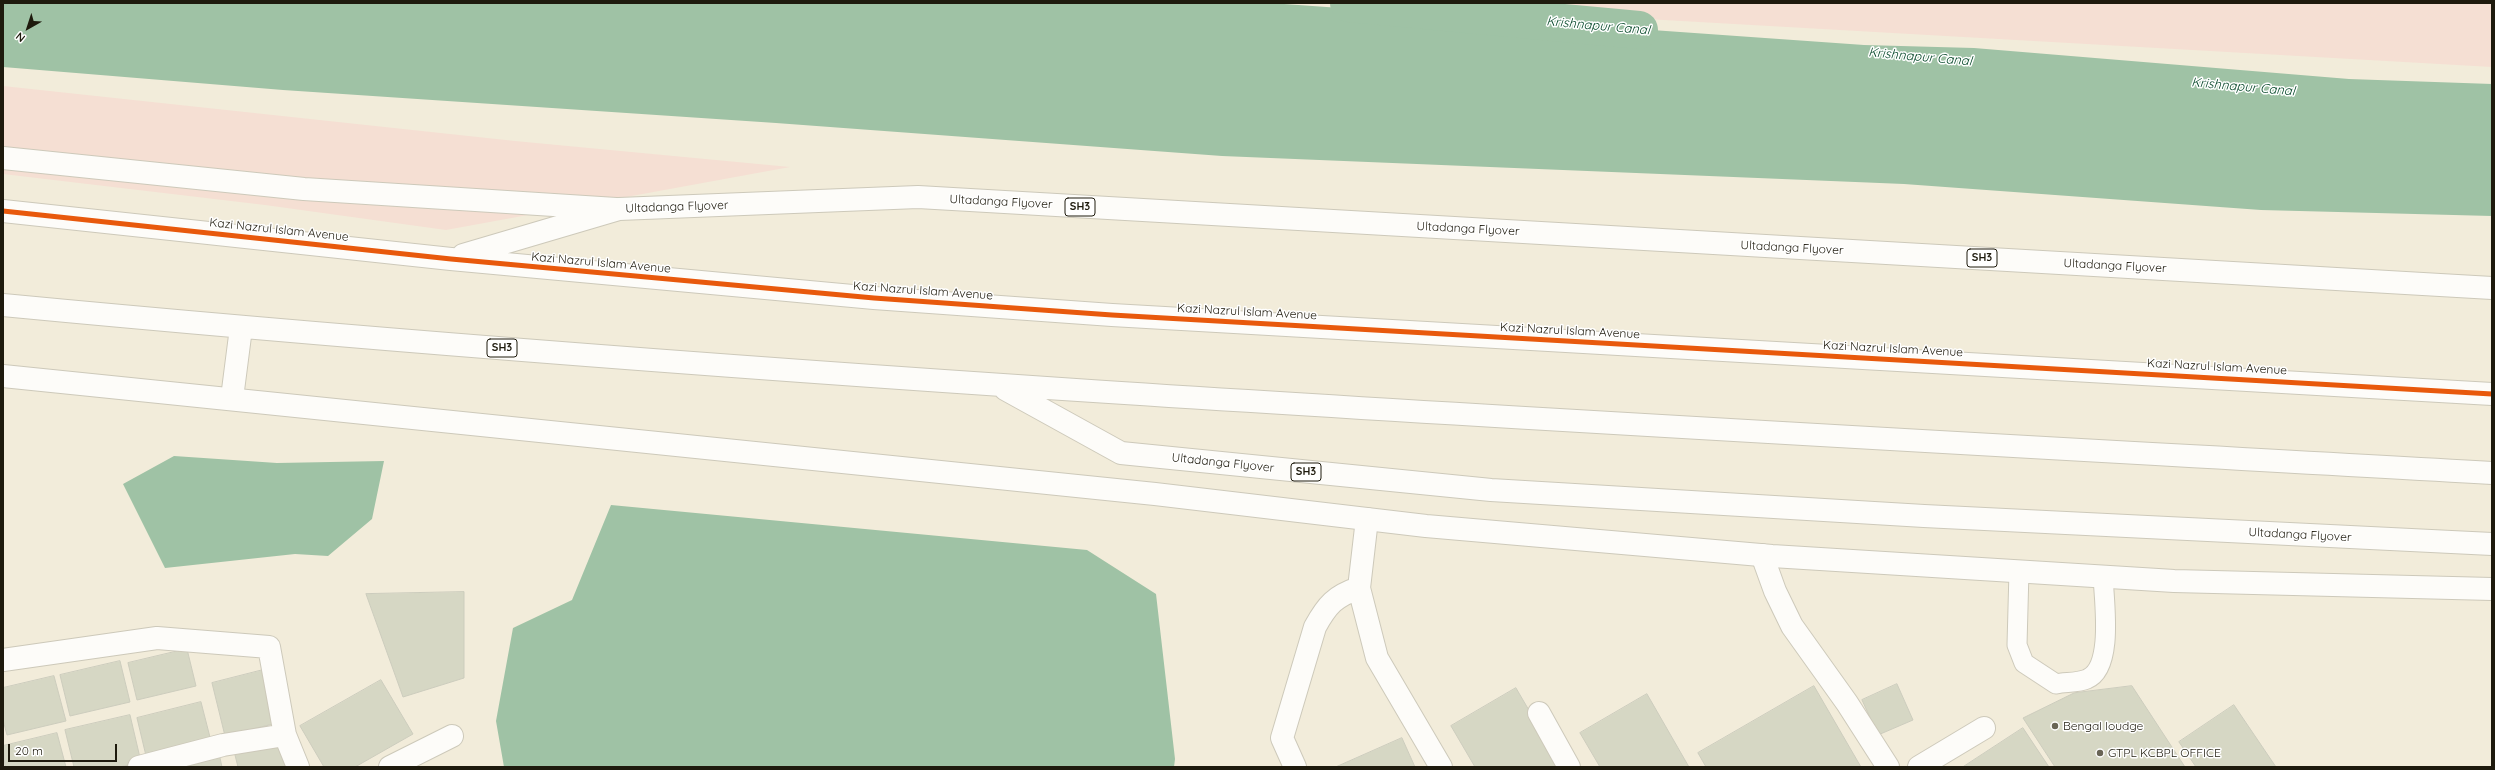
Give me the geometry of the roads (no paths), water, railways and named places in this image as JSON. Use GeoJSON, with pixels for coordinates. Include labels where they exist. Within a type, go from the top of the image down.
{"type":"FeatureCollection","features":[{"type":"Feature","properties":{"kind":"main road"},"geometry":{"type":"LineString","coordinates":[[3,158],[304,189],[619,209]]}},
{"type":"Feature","properties":{"kind":"main road","name":"Ultadanga Flyover"},"geometry":{"type":"LineString","coordinates":[[451,259],[619,209],[918,197],[2492,288]]}},
{"type":"Feature","properties":{"kind":"main road","name":"Kazi Nazrul Islam Avenue"},"geometry":{"type":"LineString","coordinates":[[3,211],[451,259],[874,298],[1104,314],[2492,394]]}},
{"type":"Feature","properties":{"kind":"main road","name":"SH3"},"geometry":{"type":"LineString","coordinates":[[3,305],[241,328],[1001,386]]}},
{"type":"Feature","properties":{"kind":"main road"},"geometry":{"type":"LineString","coordinates":[[232,398],[241,328]]}},
{"type":"Feature","properties":{"kind":"main road"},"geometry":{"type":"LineString","coordinates":[[3,376],[232,398],[1155,494],[1367,519],[1762,555],[2174,581],[2492,589]]}},
{"type":"Feature","properties":{"kind":"main road"},"geometry":{"type":"LineString","coordinates":[[1001,386],[2492,473]]}},
{"type":"Feature","properties":{"kind":"main road","name":"Ultadanga Flyover"},"geometry":{"type":"LineString","coordinates":[[1001,386],[1122,453],[1491,490],[1924,516],[2492,544]]}},
{"type":"Feature","properties":{"kind":"main road"},"geometry":{"type":"LineString","coordinates":[[1367,519],[1359,588],[1377,658],[1441,767]]}},
{"type":"Feature","properties":{"kind":"main road"},"geometry":{"type":"LineString","coordinates":[[1762,555],[1775,591],[1792,626],[1847,704],[1888,767]]}},
{"type":"Feature","properties":{"kind":"main road"},"geometry":{"type":"LineString","coordinates":[[1295,767],[1282,738],[1315,627],[1324,610],[1340,594],[1359,588]]}},
{"type":"Feature","properties":{"kind":"main road"},"geometry":{"type":"LineString","coordinates":[[3,660],[157,638],[269,647],[285,735],[298,767]]}},
{"type":"Feature","properties":{"kind":"main road"},"geometry":{"type":"LineString","coordinates":[[1539,714],[1569,767]]}},
{"type":"Feature","properties":{"kind":"main road"},"geometry":{"type":"LineString","coordinates":[[1919,767],[1984,728]]}},
{"type":"Feature","properties":{"kind":"main road"},"geometry":{"type":"LineString","coordinates":[[139,767],[223,745],[285,735]]}},
{"type":"Feature","properties":{"kind":"main road"},"geometry":{"type":"LineString","coordinates":[[390,767],[452,736]]}},
{"type":"Feature","properties":{"kind":"lane"},"geometry":{"type":"LineString","coordinates":[[2019,571],[2017,645],[2024,663],[2056,684],[2087,679],[2097,672],[2106,647],[2103,576]]}},
{"type":"Feature","properties":{"kind":"water"},"geometry":{"type":"Polygon","coordinates":[[[3,3],[1270,3],[1864,45],[1974,48],[2349,79],[2492,84],[2492,216],[2261,210],[1904,184],[1222,156],[776,123],[283,90],[3,67],[3,3]]]}},
{"type":"Feature","properties":{"kind":"water"},"geometry":{"type":"Polygon","coordinates":[[[174,456],[277,463],[384,461],[372,519],[328,556],[295,554],[165,568],[123,484],[174,456]]]}},
{"type":"Feature","properties":{"kind":"water"},"geometry":{"type":"Polygon","coordinates":[[[611,505],[1087,550],[1156,594],[1175,759],[1174,767],[504,767],[496,721],[513,628],[572,600],[611,505]]]}},
{"type":"Feature","properties":{"kind":"waterway","name":"Krishnapur Canal"},"geometry":{"type":"LineString","coordinates":[[1349,3],[1639,30]]}},
{"type":"Feature","properties":{"kind":"place","name":"Bengal loudge"},"geometry":{"type":"Point","coordinates":[2055,726]}},
{"type":"Feature","properties":{"kind":"place","name":"GTPL KCBPL OFFICE"},"geometry":{"type":"Point","coordinates":[2100,753]}}]}
